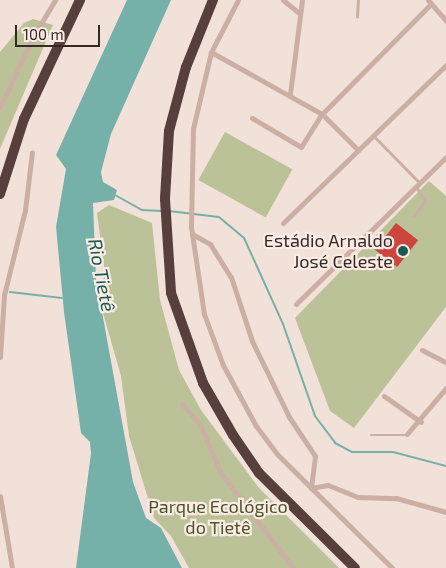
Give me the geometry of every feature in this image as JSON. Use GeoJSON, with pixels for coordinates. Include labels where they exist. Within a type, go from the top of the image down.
{"type":"FeatureCollection","features":[{"type":"Feature","properties":{"kind":"highway"},"geometry":{"type":"LineString","coordinates":[[0,194],[24,119],[80,0]]}},
{"type":"Feature","properties":{"kind":"highway"},"geometry":{"type":"LineString","coordinates":[[213,0],[174,106],[165,199],[172,293],[180,324],[213,403],[259,473],[355,568]]}},
{"type":"Feature","properties":{"kind":"street"},"geometry":{"type":"LineString","coordinates":[[0,107],[34,34],[56,0]]}},
{"type":"Feature","properties":{"kind":"street"},"geometry":{"type":"LineString","coordinates":[[238,0],[211,52],[196,106],[190,198],[195,277],[223,365],[256,426],[311,488],[392,568]]}},
{"type":"Feature","properties":{"kind":"street"},"geometry":{"type":"LineString","coordinates":[[283,0],[299,14]]}},
{"type":"Feature","properties":{"kind":"street"},"geometry":{"type":"LineString","coordinates":[[290,94],[302,0]]}},
{"type":"Feature","properties":{"kind":"street"},"geometry":{"type":"LineString","coordinates":[[252,118],[301,147],[322,114],[429,2],[446,21]]}},
{"type":"Feature","properties":{"kind":"street"},"geometry":{"type":"LineString","coordinates":[[211,52],[290,94],[322,114],[358,150]]}},
{"type":"Feature","properties":{"kind":"street"},"geometry":{"type":"LineString","coordinates":[[283,222],[446,65]]}},
{"type":"Feature","properties":{"kind":"street"},"geometry":{"type":"LineString","coordinates":[[0,357],[4,295],[25,210],[32,152]]}},
{"type":"Feature","properties":{"kind":"street"},"geometry":{"type":"LineString","coordinates":[[296,304],[446,158]]}},
{"type":"Feature","properties":{"kind":"street"},"geometry":{"type":"LineString","coordinates":[[192,234],[210,244],[231,277],[252,341],[289,417],[312,448],[316,466],[311,488]]}},
{"type":"Feature","properties":{"kind":"street"},"geometry":{"type":"LineString","coordinates":[[422,350],[446,362]]}},
{"type":"Feature","properties":{"kind":"street"},"geometry":{"type":"LineString","coordinates":[[407,434],[421,422],[446,388]]}},
{"type":"Feature","properties":{"kind":"street"},"geometry":{"type":"LineString","coordinates":[[384,396],[421,422]]}},
{"type":"Feature","properties":{"kind":"street"},"geometry":{"type":"LineString","coordinates":[[182,404],[200,425],[221,473],[293,568]]}},
{"type":"Feature","properties":{"kind":"street"},"geometry":{"type":"LineString","coordinates":[[311,488],[328,485],[358,497],[396,498],[446,512]]}},
{"type":"Feature","properties":{"kind":"street"},"geometry":{"type":"LineString","coordinates":[[0,496],[12,568]]}},
{"type":"Feature","properties":{"kind":"lane"},"geometry":{"type":"LineString","coordinates":[[357,17],[358,0]]}},
{"type":"Feature","properties":{"kind":"lane"},"geometry":{"type":"LineString","coordinates":[[373,135],[420,183]]}},
{"type":"Feature","properties":{"kind":"lane"},"geometry":{"type":"LineString","coordinates":[[414,216],[425,201],[416,187]]}},
{"type":"Feature","properties":{"kind":"lane"},"geometry":{"type":"LineString","coordinates":[[371,435],[407,434]]}},
{"type":"Feature","properties":{"kind":"green space"},"geometry":{"type":"Polygon","coordinates":[[[33,19],[53,25],[0,149],[0,52],[24,23],[33,19]]]}},
{"type":"Feature","properties":{"kind":"green space"},"geometry":{"type":"Polygon","coordinates":[[[225,132],[292,169],[266,217],[198,180],[225,132]]]}},
{"type":"Feature","properties":{"kind":"green space","name":"Estádio Arnaldo José Celeste"},"geometry":{"type":"Polygon","coordinates":[[[429,181],[446,196],[446,307],[354,428],[330,411],[295,318],[429,181]]]}},
{"type":"Feature","properties":{"kind":"green space","name":"Parque Ecológico do Tietê"},"geometry":{"type":"Polygon","coordinates":[[[109,205],[152,223],[160,300],[179,370],[201,410],[259,488],[339,568],[189,568],[171,536],[154,518],[129,436],[121,376],[103,313],[104,266],[97,213],[109,205]]]}},
{"type":"Feature","properties":{"kind":"water","name":"Rio Tietê"},"geometry":{"type":"Polygon","coordinates":[[[127,0],[171,0],[111,134],[101,172],[103,182],[117,190],[114,200],[93,203],[96,279],[133,482],[146,518],[161,528],[182,568],[76,568],[91,453],[90,442],[81,433],[64,312],[56,227],[66,169],[56,155],[127,0]]]}},
{"type":"Feature","properties":{"kind":"building"},"geometry":{"type":"Polygon","coordinates":[[[396,223],[418,240],[397,267],[375,250],[396,223]]]}},
{"type":"Feature","properties":{"kind":"waterway"},"geometry":{"type":"LineString","coordinates":[[115,195],[142,210],[162,211]]}},
{"type":"Feature","properties":{"kind":"waterway"},"geometry":{"type":"LineString","coordinates":[[169,211],[219,217],[244,238],[283,324],[315,416],[335,443],[352,452],[393,452],[446,466]]}},
{"type":"Feature","properties":{"kind":"waterway"},"geometry":{"type":"LineString","coordinates":[[10,292],[62,298]]}},
{"type":"Feature","properties":{"kind":"place","name":"Estádio Arnaldo José Celeste"},"geometry":{"type":"Point","coordinates":[403,251]}}]}
